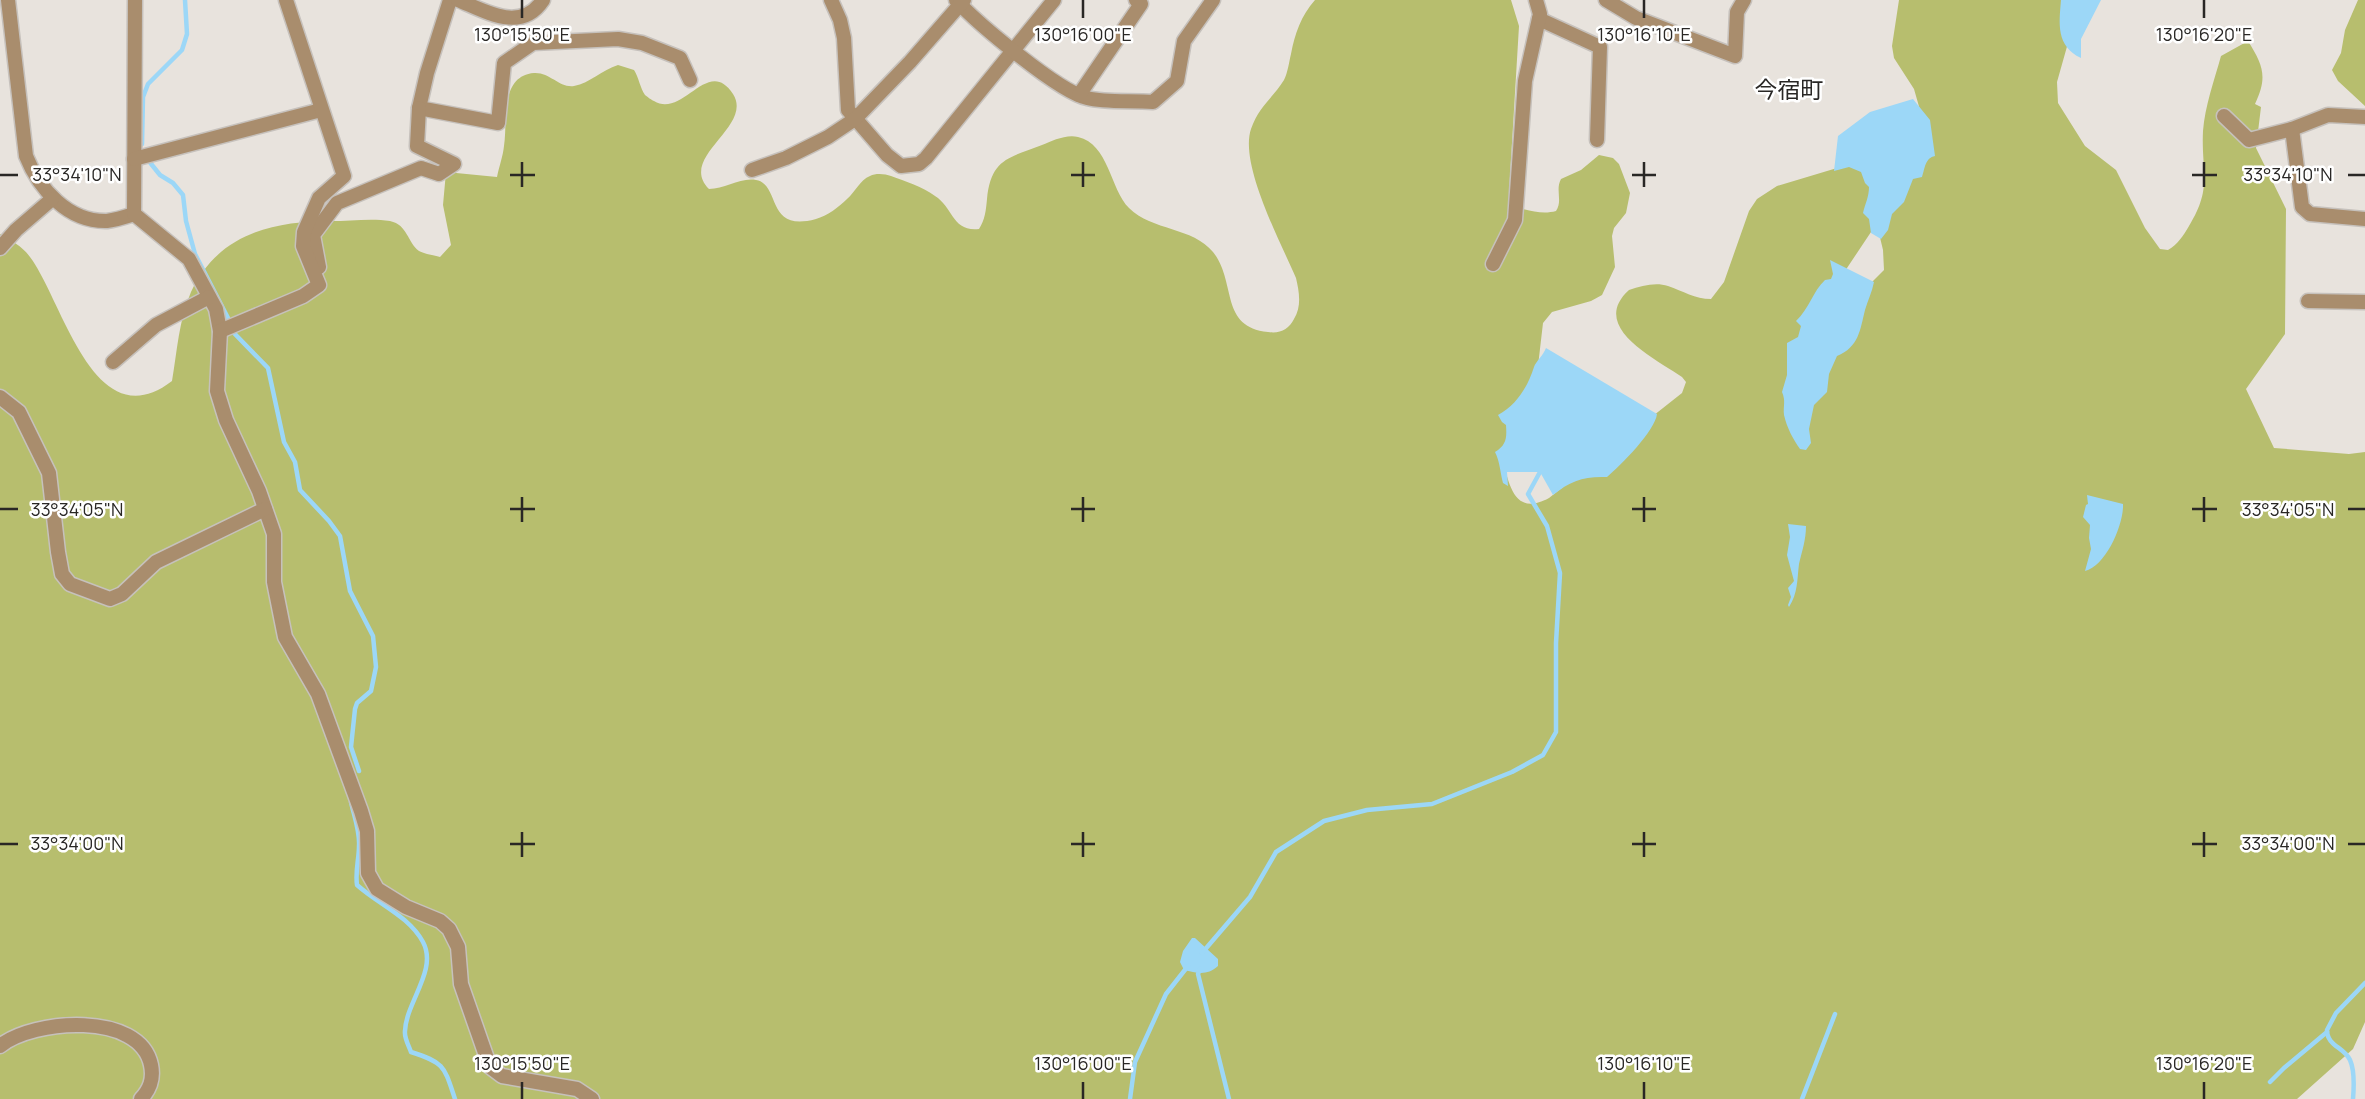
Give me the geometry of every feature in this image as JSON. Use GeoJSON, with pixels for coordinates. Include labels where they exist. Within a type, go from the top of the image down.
{"type":"FeatureCollection","features":[{"type":"Feature","properties":{"kind":"street"},"geometry":{"type":"LineString","coordinates":[[8,0],[26,156],[32,172],[52,199],[86,219],[108,221],[134,214]]}},
{"type":"Feature","properties":{"kind":"street"},"geometry":{"type":"LineString","coordinates":[[134,214],[135,0]]}},
{"type":"Feature","properties":{"kind":"street"},"geometry":{"type":"LineString","coordinates":[[286,0],[344,176],[319,198],[304,232],[303,246],[318,285]]}},
{"type":"Feature","properties":{"kind":"street"},"geometry":{"type":"LineString","coordinates":[[220,331],[303,296],[324,282],[313,235],[337,203],[421,168],[439,174],[454,164],[418,146],[419,108],[450,0]]}},
{"type":"Feature","properties":{"kind":"street"},"geometry":{"type":"LineString","coordinates":[[458,0],[499,18],[515,18],[535,12],[543,0]]}},
{"type":"Feature","properties":{"kind":"street"},"geometry":{"type":"LineString","coordinates":[[831,0],[844,38],[848,110],[887,155],[901,166],[919,164],[1054,0]]}},
{"type":"Feature","properties":{"kind":"street"},"geometry":{"type":"LineString","coordinates":[[1079,95],[1142,4],[1136,0]]}},
{"type":"Feature","properties":{"kind":"street"},"geometry":{"type":"LineString","coordinates":[[751,170],[786,158],[855,119],[910,62],[960,2],[1014,50],[1070,92],[1087,98],[1153,102],[1177,81],[1184,41],[1213,0]]}},
{"type":"Feature","properties":{"kind":"street"},"geometry":{"type":"LineString","coordinates":[[1493,264],[1515,220],[1525,81],[1540,14],[1536,0]]}},
{"type":"Feature","properties":{"kind":"street"},"geometry":{"type":"LineString","coordinates":[[1606,0],[1636,18],[1735,55],[1737,12],[1744,0]]}},
{"type":"Feature","properties":{"kind":"street"},"geometry":{"type":"LineString","coordinates":[[1539,19],[1600,47],[1597,140]]}},
{"type":"Feature","properties":{"kind":"street"},"geometry":{"type":"LineString","coordinates":[[419,108],[498,123],[505,64],[533,43],[618,39],[642,43],[680,58],[690,80]]}},
{"type":"Feature","properties":{"kind":"street"},"geometry":{"type":"LineString","coordinates":[[135,159],[321,110]]}},
{"type":"Feature","properties":{"kind":"street"},"geometry":{"type":"LineString","coordinates":[[2224,116],[2249,140],[2292,129],[2328,115],[2365,117]]}},
{"type":"Feature","properties":{"kind":"street"},"geometry":{"type":"LineString","coordinates":[[2292,129],[2302,207],[2310,214],[2365,219]]}},
{"type":"Feature","properties":{"kind":"street"},"geometry":{"type":"LineString","coordinates":[[0,248],[16,230],[52,199]]}},
{"type":"Feature","properties":{"kind":"street"},"geometry":{"type":"LineString","coordinates":[[134,214],[189,258],[216,309],[220,331],[217,391],[226,420],[274,534],[274,582],[285,637],[318,694],[361,811],[367,831],[368,873],[377,889],[406,907],[440,921],[449,929],[458,947],[461,984],[490,1067],[502,1076],[577,1089],[592,1099]]}},
{"type":"Feature","properties":{"kind":"street"},"geometry":{"type":"LineString","coordinates":[[113,362],[156,325],[209,297]]}},
{"type":"Feature","properties":{"kind":"street"},"geometry":{"type":"LineString","coordinates":[[2308,301],[2365,302]]}},
{"type":"Feature","properties":{"kind":"street"},"geometry":{"type":"LineString","coordinates":[[0,397],[19,412],[49,473],[62,574],[70,584],[110,598],[122,594],[156,562],[265,509]]}},
{"type":"Feature","properties":{"kind":"street"},"geometry":{"type":"LineString","coordinates":[[0,1046],[24,1032],[61,1026],[102,1027],[122,1034],[144,1047],[152,1066],[150,1087],[141,1099]]}},
{"type":"Feature","properties":{"kind":"green space"},"geometry":{"type":"Polygon","coordinates":[[[1315,0],[1511,0],[1519,26],[1509,193],[1512,206],[1540,212],[1556,211],[1561,179],[1581,170],[1599,155],[1613,158],[1619,164],[1630,193],[1626,213],[1614,228],[1612,236],[1615,267],[1602,295],[1591,301],[1552,312],[1543,323],[1538,366],[1511,438],[1501,454],[1514,494],[1527,503],[1537,503],[1549,498],[1682,393],[1686,382],[1682,377],[1630,341],[1621,329],[1616,317],[1618,304],[1629,290],[1653,284],[1711,299],[1724,282],[1749,211],[1757,199],[1777,186],[1847,165],[1863,169],[1872,188],[1873,229],[1845,271],[1866,288],[1884,270],[1877,225],[1926,131],[1914,89],[1894,58],[1892,46],[1899,0],[2065,0],[2068,43],[2057,82],[2058,103],[2085,146],[2116,170],[2145,228],[2160,249],[2168,250],[2185,233],[2201,200],[2204,179],[2204,122],[2221,56],[2248,41],[2262,71],[2262,86],[2255,104],[2261,107],[2256,148],[2286,209],[2285,334],[2246,389],[2274,448],[2349,454],[2365,452],[2365,1022],[2353,1049],[2297,1099],[0,1099],[0,234],[30,257],[84,358],[101,380],[122,393],[145,395],[172,381],[181,324],[191,292],[202,272],[216,256],[232,244],[268,228],[288,224],[383,220],[400,226],[419,251],[440,257],[451,245],[443,205],[446,172],[497,177],[503,150],[507,102],[515,82],[523,76],[540,73],[564,85],[574,86],[618,65],[634,70],[645,95],[653,101],[665,104],[675,102],[705,84],[714,81],[724,84],[733,94],[737,106],[734,118],[702,165],[702,177],[709,189],[750,180],[764,183],[781,214],[800,222],[829,213],[844,202],[866,178],[880,174],[925,190],[941,201],[963,227],[979,229],[985,215],[989,186],[997,168],[1003,162],[1059,138],[1069,136],[1088,141],[1103,158],[1117,190],[1129,208],[1149,221],[1184,233],[1205,244],[1220,264],[1235,312],[1242,322],[1253,328],[1276,332],[1290,326],[1297,314],[1298,288],[1263,204],[1251,162],[1249,144],[1251,129],[1258,114],[1284,80],[1299,25],[1315,0]]]}},
{"type":"Feature","properties":{"kind":"green space"},"geometry":{"type":"Polygon","coordinates":[[[2358,0],[2365,0],[2365,106],[2338,81],[2332,70],[2341,53],[2345,30],[2358,0]]]}},
{"type":"Feature","properties":{"kind":"water"},"geometry":{"type":"Polygon","coordinates":[[[2061,0],[2101,0],[2081,39],[2081,58],[2063,41],[2060,26],[2061,0]]]}},
{"type":"Feature","properties":{"kind":"water"},"geometry":{"type":"Polygon","coordinates":[[[1913,99],[1930,120],[1935,156],[1927,161],[1922,177],[1913,179],[1904,202],[1892,214],[1888,230],[1881,239],[1871,233],[1869,219],[1863,213],[1869,187],[1861,172],[1849,167],[1834,171],[1838,136],[1870,112],[1913,99]]]}},
{"type":"Feature","properties":{"kind":"water"},"geometry":{"type":"Polygon","coordinates":[[[1830,260],[1874,282],[1857,337],[1850,348],[1837,356],[1829,374],[1827,392],[1814,405],[1809,429],[1811,443],[1806,450],[1800,449],[1784,415],[1782,392],[1787,375],[1787,343],[1798,337],[1801,326],[1796,321],[1821,284],[1831,279],[1833,274],[1830,260]]]}},
{"type":"Feature","properties":{"kind":"water"},"geometry":{"type":"Polygon","coordinates":[[[1546,348],[1657,414],[1644,438],[1607,477],[1578,480],[1553,495],[1540,472],[1507,472],[1508,486],[1503,483],[1495,452],[1504,444],[1506,434],[1506,425],[1498,415],[1511,406],[1521,394],[1546,348]]]}},
{"type":"Feature","properties":{"kind":"water"},"geometry":{"type":"Polygon","coordinates":[[[2087,495],[2123,504],[2123,512],[2107,553],[2093,568],[2085,571],[2091,549],[2090,525],[2083,517],[2088,504],[2087,495]]]}},
{"type":"Feature","properties":{"kind":"water"},"geometry":{"type":"Polygon","coordinates":[[[1788,524],[1806,526],[1796,591],[1789,607],[1791,597],[1788,588],[1794,581],[1787,555],[1790,537],[1788,524]]]}},
{"type":"Feature","properties":{"kind":"water"},"geometry":{"type":"Polygon","coordinates":[[[1192,938],[1218,959],[1218,966],[1198,973],[1184,970],[1180,962],[1183,951],[1192,938]]]}},
{"type":"Feature","properties":{"kind":"waterway"},"geometry":{"type":"LineString","coordinates":[[142,144],[143,97],[148,84],[182,50],[187,34],[185,0]]}},
{"type":"Feature","properties":{"kind":"waterway"},"geometry":{"type":"LineString","coordinates":[[148,160],[160,175],[173,183],[183,195],[186,221],[195,254],[228,318]]}},
{"type":"Feature","properties":{"kind":"waterway"},"geometry":{"type":"LineString","coordinates":[[232,331],[268,368],[284,442],[295,462],[300,490],[340,536],[350,591],[373,636],[376,667],[371,691],[357,703],[355,709],[351,747],[359,771]]}},
{"type":"Feature","properties":{"kind":"waterway"},"geometry":{"type":"LineString","coordinates":[[1202,953],[1250,897],[1276,852],[1324,821],[1367,810],[1432,804],[1512,772],[1543,755],[1556,732],[1556,643],[1560,573],[1547,526],[1528,494],[1540,472]]}},
{"type":"Feature","properties":{"kind":"waterway"},"geometry":{"type":"LineString","coordinates":[[351,802],[359,840],[357,885],[410,925],[423,942],[427,953],[424,975],[407,1020],[407,1042],[411,1052],[431,1059],[442,1067],[455,1099]]}},
{"type":"Feature","properties":{"kind":"waterway"},"geometry":{"type":"LineString","coordinates":[[1130,1099],[1135,1062],[1166,994],[1188,966]]}},
{"type":"Feature","properties":{"kind":"waterway"},"geometry":{"type":"LineString","coordinates":[[1200,969],[1198,974],[1229,1099]]}},
{"type":"Feature","properties":{"kind":"waterway"},"geometry":{"type":"LineString","coordinates":[[2353,1099],[2352,1064],[2344,1052],[2330,1040],[2327,1030],[2336,1013],[2365,983]]}},
{"type":"Feature","properties":{"kind":"waterway"},"geometry":{"type":"LineString","coordinates":[[1802,1099],[1835,1014]]}},
{"type":"Feature","properties":{"kind":"waterway"},"geometry":{"type":"LineString","coordinates":[[2270,1082],[2327,1032]]}},
{"type":"Feature","properties":{"kind":"district","name":"今宿町"},"geometry":{"type":"Point","coordinates":[1789,89]}}]}
